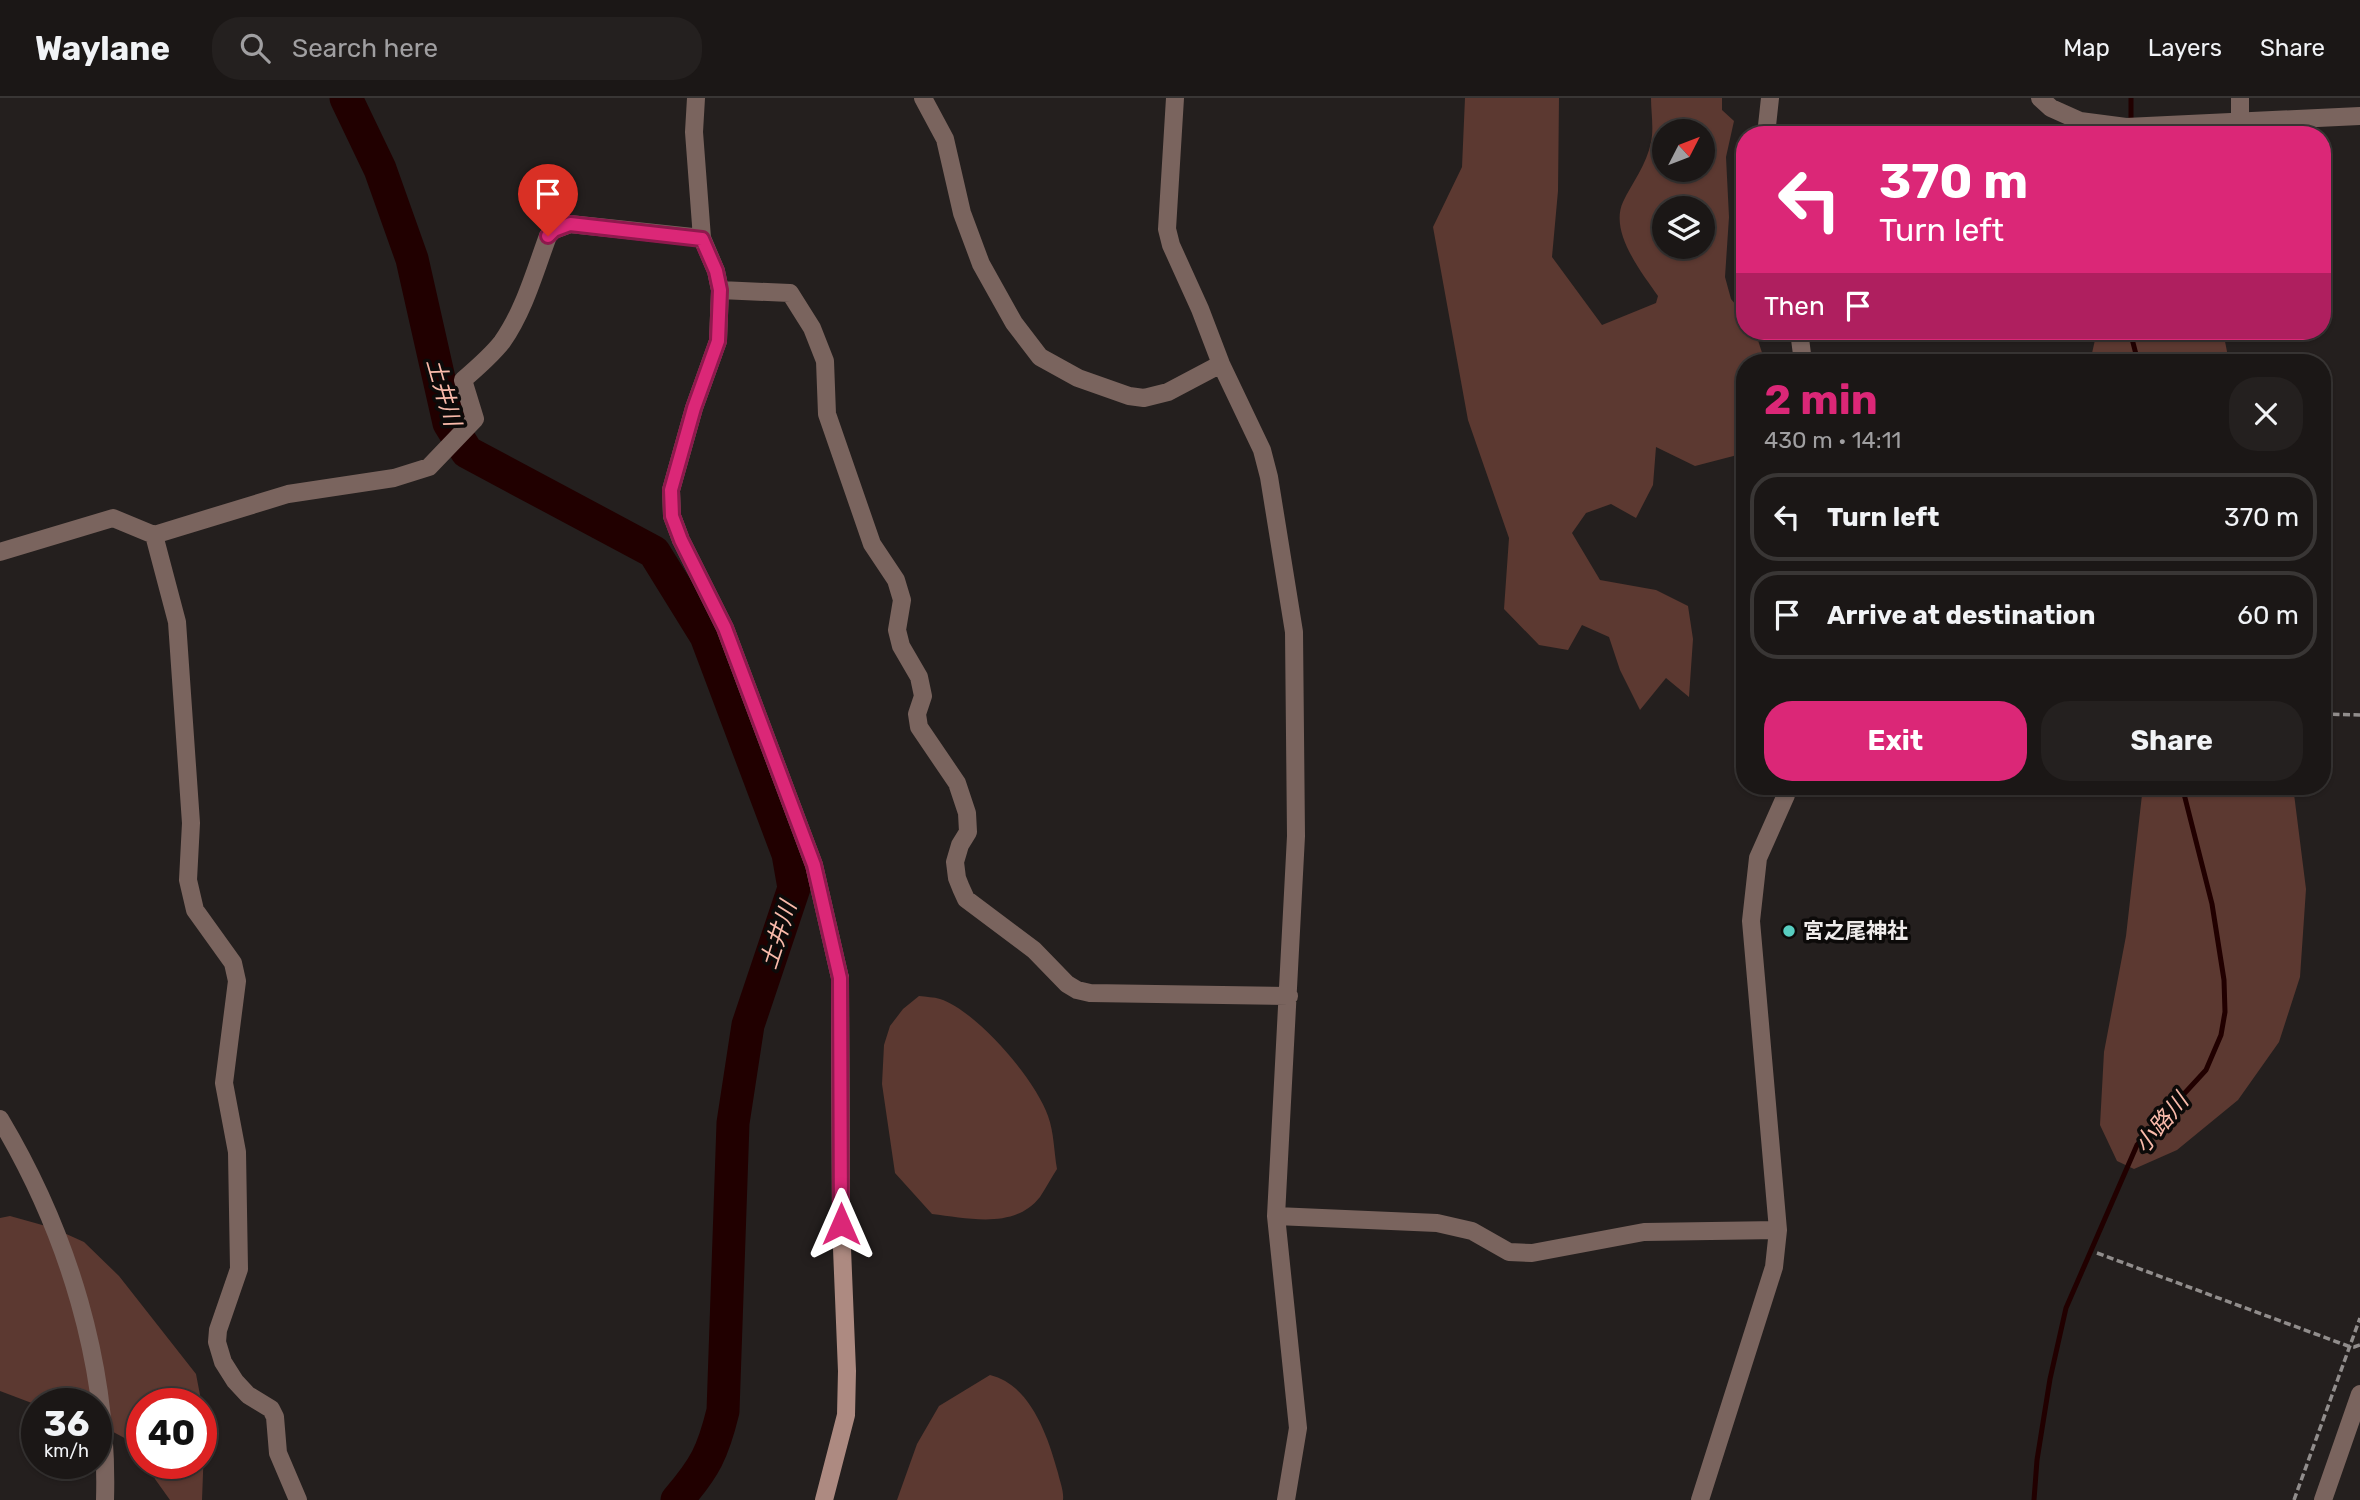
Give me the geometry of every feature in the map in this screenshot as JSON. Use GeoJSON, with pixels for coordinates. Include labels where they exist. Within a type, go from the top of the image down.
{"type":"FeatureCollection","features":[{"type":"Feature","properties":{"kind":"street"},"geometry":{"type":"LineString","coordinates":[[696,98],[694,132],[702,239],[716,271],[720,290],[718,341],[694,408],[671,490],[672,516],[681,540],[725,628],[814,865],[840,978],[841,1224],[847,1371],[846,1415],[824,1500]]}},
{"type":"Feature","properties":{"kind":"street"},"geometry":{"type":"LineString","coordinates":[[923,98],[945,138],[962,213],[981,264],[1014,323],[1040,357],[1078,378],[1129,396],[1144,398],[1168,392],[1221,364]]}},
{"type":"Feature","properties":{"kind":"street"},"geometry":{"type":"LineString","coordinates":[[1175,98],[1167,229],[1171,245],[1221,364],[1262,450],[1269,477],[1294,632],[1296,836],[1276,1216],[1298,1428],[1286,1500]]}},
{"type":"Feature","properties":{"kind":"street"},"geometry":{"type":"LineString","coordinates":[[1767,126],[1770,98]]}},
{"type":"Feature","properties":{"kind":"street"},"geometry":{"type":"LineString","coordinates":[[2040,98],[2051,108],[2080,121],[2124,126]]}},
{"type":"Feature","properties":{"kind":"street"},"geometry":{"type":"LineString","coordinates":[[2240,98],[2240,122]]}},
{"type":"Feature","properties":{"kind":"street"},"geometry":{"type":"LineString","coordinates":[[2154,126],[2360,116]]}},
{"type":"Feature","properties":{"kind":"street"},"geometry":{"type":"LineString","coordinates":[[0,552],[113,518],[154,535],[288,494],[394,478],[429,467],[475,419],[463,380],[492,355],[516,319],[548,236],[554,230],[570,224],[702,239]]}},
{"type":"Feature","properties":{"kind":"street"},"geometry":{"type":"LineString","coordinates":[[720,290],[790,293],[812,328],[825,362],[827,414],[872,544],[896,580],[902,600],[897,630],[901,646],[919,677],[923,696],[918,714],[919,727],[957,783],[967,813],[968,832],[960,845],[955,862],[957,878],[967,899],[1034,950],[1067,984],[1077,990],[1090,993],[1289,996]]}},
{"type":"Feature","properties":{"kind":"street"},"geometry":{"type":"LineString","coordinates":[[154,535],[177,622],[191,823],[188,880],[195,910],[233,963],[237,981],[224,1083],[237,1152],[239,1269],[218,1330],[217,1342],[223,1362],[235,1381],[248,1395],[271,1409],[275,1417],[278,1452],[298,1500]]}},
{"type":"Feature","properties":{"kind":"street"},"geometry":{"type":"LineString","coordinates":[[1700,1500],[1774,1267],[1778,1230],[1751,921],[1758,858],[1786,795]]}},
{"type":"Feature","properties":{"kind":"street"},"geometry":{"type":"LineString","coordinates":[[0,1119],[23,1157],[68,1260],[91,1351],[106,1445],[105,1500]]}},
{"type":"Feature","properties":{"kind":"street"},"geometry":{"type":"LineString","coordinates":[[1276,1216],[1437,1223],[1472,1231],[1509,1252],[1532,1253],[1644,1232],[1778,1230]]}},
{"type":"Feature","properties":{"kind":"street"},"geometry":{"type":"LineString","coordinates":[[2323,1500],[2360,1394]]}},
{"type":"Feature","properties":{"kind":"path"},"geometry":{"type":"LineString","coordinates":[[2331,714],[2360,715]]}},
{"type":"Feature","properties":{"kind":"path"},"geometry":{"type":"LineString","coordinates":[[2097,1253],[2348,1346],[2360,1345]]}},
{"type":"Feature","properties":{"kind":"path"},"geometry":{"type":"LineString","coordinates":[[2294,1500],[2360,1318]]}},
{"type":"Feature","properties":{"kind":"shaded area"},"geometry":{"type":"Polygon","coordinates":[[[1465,98],[1559,98],[1558,191],[1552,257],[1602,325],[1656,303],[1658,296],[1629,252],[1620,226],[1623,202],[1643,166],[1651,142],[1651,98],[1722,98],[1722,110],[1734,121],[1726,157],[1729,217],[1725,277],[1731,299],[1736,305],[1736,340],[1758,340],[1762,354],[1736,354],[1736,455],[1695,466],[1656,447],[1653,485],[1636,518],[1611,504],[1586,513],[1572,533],[1600,580],[1656,590],[1688,606],[1693,639],[1689,697],[1666,678],[1640,710],[1620,670],[1609,637],[1582,625],[1568,650],[1539,645],[1504,609],[1509,538],[1468,420],[1433,227],[1462,167],[1465,98]]]}},
{"type":"Feature","properties":{"kind":"shaded area"},"geometry":{"type":"Polygon","coordinates":[[[2095,340],[2225,340],[2227,354],[2092,354],[2095,340]]]}},
{"type":"Feature","properties":{"kind":"shaded area"},"geometry":{"type":"Polygon","coordinates":[[[2142,795],[2294,795],[2306,889],[2300,977],[2279,1042],[2238,1100],[2177,1150],[2134,1169],[2117,1161],[2100,1125],[2104,1052],[2126,936],[2142,795]]]}},
{"type":"Feature","properties":{"kind":"shaded area"},"geometry":{"type":"Polygon","coordinates":[[[919,996],[938,998],[971,1017],[1018,1066],[1048,1116],[1057,1169],[1040,1197],[1017,1214],[1004,1218],[975,1219],[932,1214],[895,1173],[882,1084],[884,1045],[890,1026],[903,1009],[919,996]]]}},
{"type":"Feature","properties":{"kind":"shaded area"},"geometry":{"type":"Polygon","coordinates":[[[10,1216],[53,1228],[84,1242],[119,1276],[196,1374],[199,1388],[126,1388],[126,1439],[112,1431],[112,1388],[21,1388],[21,1399],[0,1391],[0,1218],[10,1216]]]}},
{"type":"Feature","properties":{"kind":"shaded area"},"geometry":{"type":"Polygon","coordinates":[[[990,1375],[1017,1389],[1036,1414],[1054,1459],[1063,1500],[897,1500],[917,1444],[939,1406],[990,1375]]]}},
{"type":"Feature","properties":{"kind":"shaded area"},"geometry":{"type":"Polygon","coordinates":[[[155,1479],[203,1479],[202,1500],[170,1500],[155,1479]]]}},
{"type":"Feature","properties":{"kind":"waterway","name":"土井川"},"geometry":{"type":"LineString","coordinates":[[346,98],[380,169],[412,259],[449,423],[467,452],[654,552],[706,636],[788,854],[794,888],[748,1025],[733,1123],[723,1411],[707,1459],[677,1500]]}},
{"type":"Feature","properties":{"kind":"waterway","name":"小路川"},"geometry":{"type":"LineString","coordinates":[[2131,98],[2131,125]]}},
{"type":"Feature","properties":{"kind":"waterway","name":"小路川"},"geometry":{"type":"LineString","coordinates":[[2132,340],[2136,354]]}},
{"type":"Feature","properties":{"kind":"waterway","name":"小路川"},"geometry":{"type":"LineString","coordinates":[[2034,1500],[2037,1460],[2050,1379],[2066,1308],[2137,1145],[2206,1070],[2221,1035],[2225,1012],[2224,980],[2212,904],[2184,795]]}},
{"type":"Feature","properties":{"kind":"place","name":"宮之尾神社"},"geometry":{"type":"Point","coordinates":[1789,931]}},
{"type":"Feature","properties":{"kind":"route"},"geometry":{"type":"LineString","coordinates":[[548,236],[554,230],[570,224],[702,239],[716,271],[720,290],[718,341],[694,408],[671,490],[672,516],[681,540],[725,628],[814,865],[840,978],[841,1224]]}}]}
